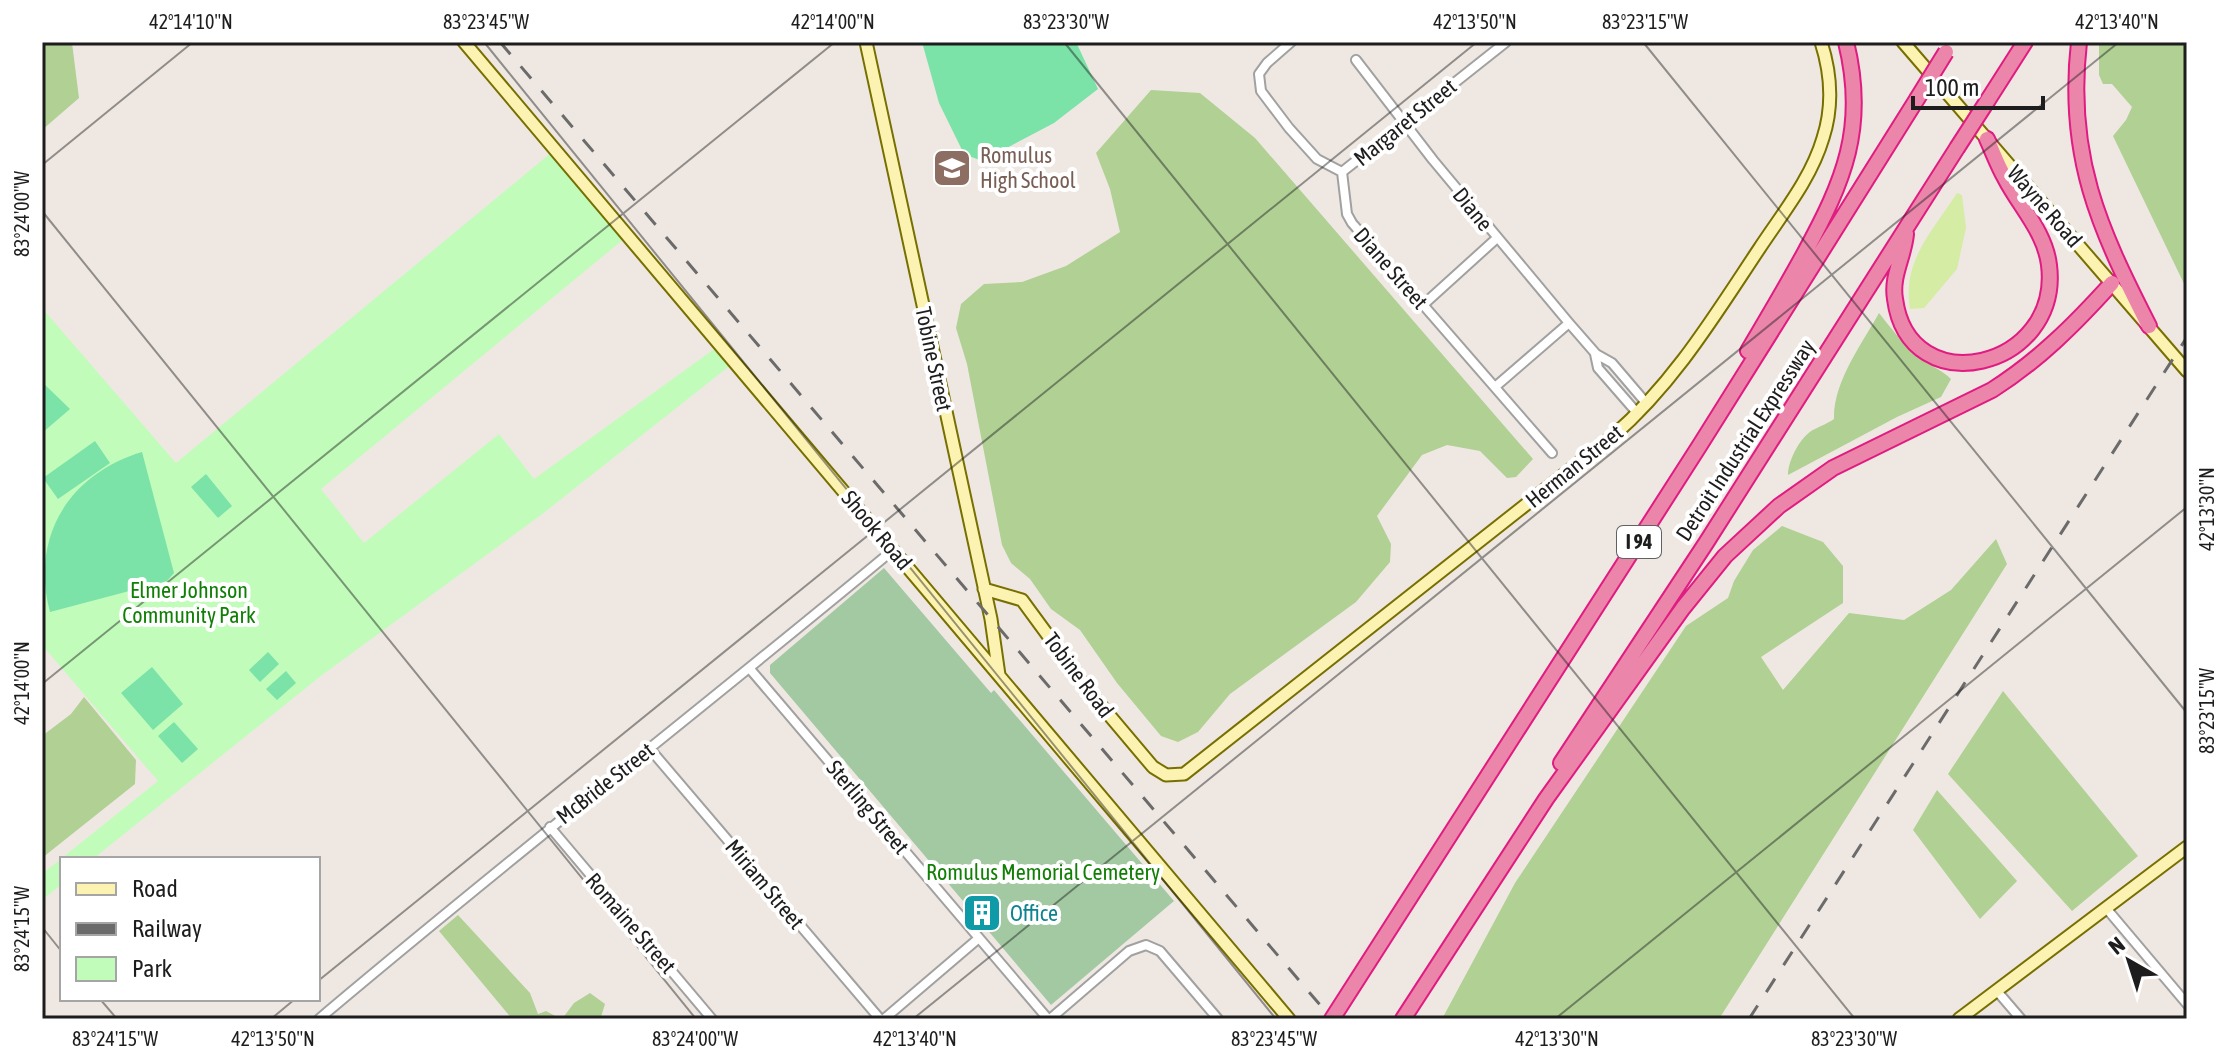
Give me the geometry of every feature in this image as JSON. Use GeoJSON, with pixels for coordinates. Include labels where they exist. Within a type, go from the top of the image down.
{"type":"FeatureCollection","features":[{"type":"Feature","properties":{"kind":"highway"},"geometry":{"type":"LineString","coordinates":[[1700,445],[1724,389],[1790,279],[1844,173],[1851,141],[1854,91],[1846,42]]}},
{"type":"Feature","properties":{"kind":"highway","name":"Detroit Industrial Expressway"},"geometry":{"type":"LineString","coordinates":[[1392,1019],[1706,543],[2025,42]]}},
{"type":"Feature","properties":{"kind":"highway"},"geometry":{"type":"LineString","coordinates":[[2079,42],[2076,97],[2081,158],[2111,250],[2149,326]]}},
{"type":"Feature","properties":{"kind":"highway","name":"Detroit Industrial Expressway"},"geometry":{"type":"LineString","coordinates":[[1332,1019],[1700,445],[1949,47]]}},
{"type":"Feature","properties":{"kind":"highway"},"geometry":{"type":"LineString","coordinates":[[1906,230],[1905,248],[1895,277],[1895,302],[1903,327],[1920,347],[1951,363],[1981,363],[2005,354],[2025,338],[2044,308],[2049,264],[2039,235],[2005,179],[1987,139]]}},
{"type":"Feature","properties":{"kind":"highway"},"geometry":{"type":"LineString","coordinates":[[1403,1019],[1546,799],[1683,608],[1725,556],[1779,506],[1833,468],[2013,377],[2055,343],[2112,283]]}},
{"type":"Feature","properties":{"kind":"street","name":"Shook Road"},"geometry":{"type":"LineString","coordinates":[[464,42],[1287,1018]]}},
{"type":"Feature","properties":{"kind":"street","name":"Tobine Street"},"geometry":{"type":"LineString","coordinates":[[866,42],[984,589],[999,676]]}},
{"type":"Feature","properties":{"kind":"street"},"geometry":{"type":"LineString","coordinates":[[1291,42],[1259,74],[1261,91],[1317,159],[1342,172]]}},
{"type":"Feature","properties":{"kind":"street","name":"Margaret Street"},"geometry":{"type":"LineString","coordinates":[[1342,172],[1495,46],[1506,42]]}},
{"type":"Feature","properties":{"kind":"street","name":"Herman Street"},"geometry":{"type":"LineString","coordinates":[[1166,775],[1184,774],[1203,760],[1591,454],[1647,404],[1691,351],[1791,201],[1816,157],[1829,103],[1827,66],[1821,42]]}},
{"type":"Feature","properties":{"kind":"street","name":"Wayne Road"},"geometry":{"type":"LineString","coordinates":[[1903,42],[2187,371]]}},
{"type":"Feature","properties":{"kind":"street","name":"Diane"},"geometry":{"type":"LineString","coordinates":[[1356,60],[1497,238],[1595,354],[1612,363],[1647,404]]}},
{"type":"Feature","properties":{"kind":"street","name":"Diane Street"},"geometry":{"type":"LineString","coordinates":[[1342,172],[1347,214],[1352,223],[1552,453]]}},
{"type":"Feature","properties":{"kind":"street"},"geometry":{"type":"LineString","coordinates":[[1423,305],[1497,238]]}},
{"type":"Feature","properties":{"kind":"street"},"geometry":{"type":"LineString","coordinates":[[1495,387],[1569,323]]}},
{"type":"Feature","properties":{"kind":"street","name":"Diane"},"geometry":{"type":"LineString","coordinates":[[1595,354],[1598,368],[1638,414]]}},
{"type":"Feature","properties":{"kind":"street","name":"McBride Street"},"geometry":{"type":"LineString","coordinates":[[319,1019],[550,827],[750,669],[893,550]]}},
{"type":"Feature","properties":{"kind":"street","name":"Tobine Road"},"geometry":{"type":"LineString","coordinates":[[984,589],[1022,600],[1088,690],[1153,767],[1166,775]]}},
{"type":"Feature","properties":{"kind":"street","name":"Sterling Street"},"geometry":{"type":"LineString","coordinates":[[750,669],[1049,1019]]}},
{"type":"Feature","properties":{"kind":"street","name":"Miriam Street"},"geometry":{"type":"LineString","coordinates":[[650,749],[882,1019]]}},
{"type":"Feature","properties":{"kind":"street","name":"Romaine Street"},"geometry":{"type":"LineString","coordinates":[[550,827],[712,1019]]}},
{"type":"Feature","properties":{"kind":"street"},"geometry":{"type":"LineString","coordinates":[[1959,1019],[2187,847]]}},
{"type":"Feature","properties":{"kind":"street"},"geometry":{"type":"LineString","coordinates":[[2106,908],[2187,1004]]}},
{"type":"Feature","properties":{"kind":"street"},"geometry":{"type":"LineString","coordinates":[[882,1019],[979,938]]}},
{"type":"Feature","properties":{"kind":"street"},"geometry":{"type":"LineString","coordinates":[[1049,1019],[1129,951],[1146,945],[1160,951],[1218,1019]]}},
{"type":"Feature","properties":{"kind":"street"},"geometry":{"type":"LineString","coordinates":[[1997,991],[2021,1019]]}},
{"type":"Feature","properties":{"kind":"green space"},"geometry":{"type":"Polygon","coordinates":[[[42,42],[72,43],[79,98],[42,130],[42,42]]]}},
{"type":"Feature","properties":{"kind":"green space"},"geometry":{"type":"Polygon","coordinates":[[[922,42],[1076,42],[1098,89],[1054,123],[982,161],[964,154],[939,103],[922,42]]]}},
{"type":"Feature","properties":{"kind":"green space"},"geometry":{"type":"Polygon","coordinates":[[[2099,42],[2187,42],[2187,290],[2113,136],[2132,107],[2112,84],[2103,84],[2099,75],[2099,42]]]}},
{"type":"Feature","properties":{"kind":"green space"},"geometry":{"type":"Polygon","coordinates":[[[1151,90],[1200,93],[1255,138],[1533,459],[1516,477],[1507,478],[1480,451],[1447,445],[1422,455],[1377,516],[1391,544],[1390,562],[1356,602],[1230,694],[1198,732],[1178,742],[1161,736],[1117,683],[1080,630],[1051,609],[1030,579],[1011,563],[1002,545],[967,364],[956,328],[961,304],[984,284],[1022,282],[1066,266],[1120,232],[1110,189],[1096,153],[1151,90]]]}},
{"type":"Feature","properties":{"kind":"green space","name":"Elmer Johnson Community Park"},"geometry":{"type":"Polygon","coordinates":[[[552,152],[625,238],[321,489],[364,543],[499,434],[534,479],[717,347],[732,364],[541,515],[322,675],[95,857],[63,857],[158,781],[42,645],[42,308],[176,463],[552,152]]]}},
{"type":"Feature","properties":{"kind":"green space"},"geometry":{"type":"Polygon","coordinates":[[[1957,193],[1962,195],[1966,228],[1957,269],[1924,308],[1910,309],[1910,276],[1915,261],[1957,193]]]}},
{"type":"Feature","properties":{"kind":"green space"},"geometry":{"type":"Polygon","coordinates":[[[1879,313],[1913,352],[1951,379],[1941,397],[1788,475],[1800,442],[1810,432],[1834,419],[1843,377],[1879,313]]]}},
{"type":"Feature","properties":{"kind":"green space"},"geometry":{"type":"Polygon","coordinates":[[[42,382],[70,409],[42,433],[42,382]]]}},
{"type":"Feature","properties":{"kind":"green space"},"geometry":{"type":"Polygon","coordinates":[[[95,441],[110,463],[58,499],[43,478],[95,441]]]}},
{"type":"Feature","properties":{"kind":"green space"},"geometry":{"type":"Polygon","coordinates":[[[142,452],[174,573],[167,581],[50,612],[45,584],[46,558],[51,534],[61,512],[94,476],[116,462],[142,452]]]}},
{"type":"Feature","properties":{"kind":"green space"},"geometry":{"type":"Polygon","coordinates":[[[206,474],[232,506],[218,518],[191,487],[206,474]]]}},
{"type":"Feature","properties":{"kind":"green space"},"geometry":{"type":"Polygon","coordinates":[[[1782,526],[1823,542],[1843,566],[1843,603],[1761,657],[1783,690],[1849,613],[1904,620],[1951,590],[1996,539],[2007,564],[1719,1019],[1442,1019],[1515,883],[1686,626],[1728,598],[1734,581],[1753,550],[1782,526]]]}},
{"type":"Feature","properties":{"kind":"green space","name":"Romulus Memorial Cemetery"},"geometry":{"type":"Polygon","coordinates":[[[884,568],[991,693],[994,690],[1174,901],[1051,1005],[770,673],[770,665],[884,568]]]}},
{"type":"Feature","properties":{"kind":"green space"},"geometry":{"type":"Polygon","coordinates":[[[268,652],[279,664],[260,682],[249,670],[268,652]]]}},
{"type":"Feature","properties":{"kind":"green space"},"geometry":{"type":"Polygon","coordinates":[[[152,667],[183,704],[153,730],[121,693],[152,667]]]}},
{"type":"Feature","properties":{"kind":"green space"},"geometry":{"type":"Polygon","coordinates":[[[286,671],[296,683],[277,700],[266,689],[286,671]]]}},
{"type":"Feature","properties":{"kind":"green space"},"geometry":{"type":"Polygon","coordinates":[[[2003,691],[2138,856],[2072,911],[1948,774],[2003,691]]]}},
{"type":"Feature","properties":{"kind":"green space"},"geometry":{"type":"Polygon","coordinates":[[[84,697],[136,760],[135,784],[42,858],[42,736],[71,714],[84,697]]]}},
{"type":"Feature","properties":{"kind":"green space"},"geometry":{"type":"Polygon","coordinates":[[[174,722],[198,749],[182,763],[158,736],[174,722]]]}},
{"type":"Feature","properties":{"kind":"green space"},"geometry":{"type":"Polygon","coordinates":[[[1937,790],[2017,881],[1980,919],[1913,830],[1937,790]]]}},
{"type":"Feature","properties":{"kind":"green space","name":"Elmer Johnson Community Park"},"geometry":{"type":"Polygon","coordinates":[[[60,860],[60,886],[42,900],[42,874],[60,860]]]}},
{"type":"Feature","properties":{"kind":"green space"},"geometry":{"type":"Polygon","coordinates":[[[458,915],[530,993],[538,1014],[546,1011],[561,1019],[512,1019],[439,931],[458,915]]]}},
{"type":"Feature","properties":{"kind":"green space"},"geometry":{"type":"Polygon","coordinates":[[[590,993],[605,1004],[601,1017],[562,1019],[574,1003],[590,993]]]}},
{"type":"Feature","properties":{"kind":"railway"},"geometry":{"type":"LineString","coordinates":[[500,42],[1332,1019]]}},
{"type":"Feature","properties":{"kind":"railway"},"geometry":{"type":"LineString","coordinates":[[1749,1019],[2187,337]]}},
{"type":"Feature","properties":{"kind":"place","name":"Romulus High School"},"geometry":{"type":"Point","coordinates":[952,168]}},
{"type":"Feature","properties":{"kind":"place","name":"Office"},"geometry":{"type":"Point","coordinates":[982,913]}}]}
